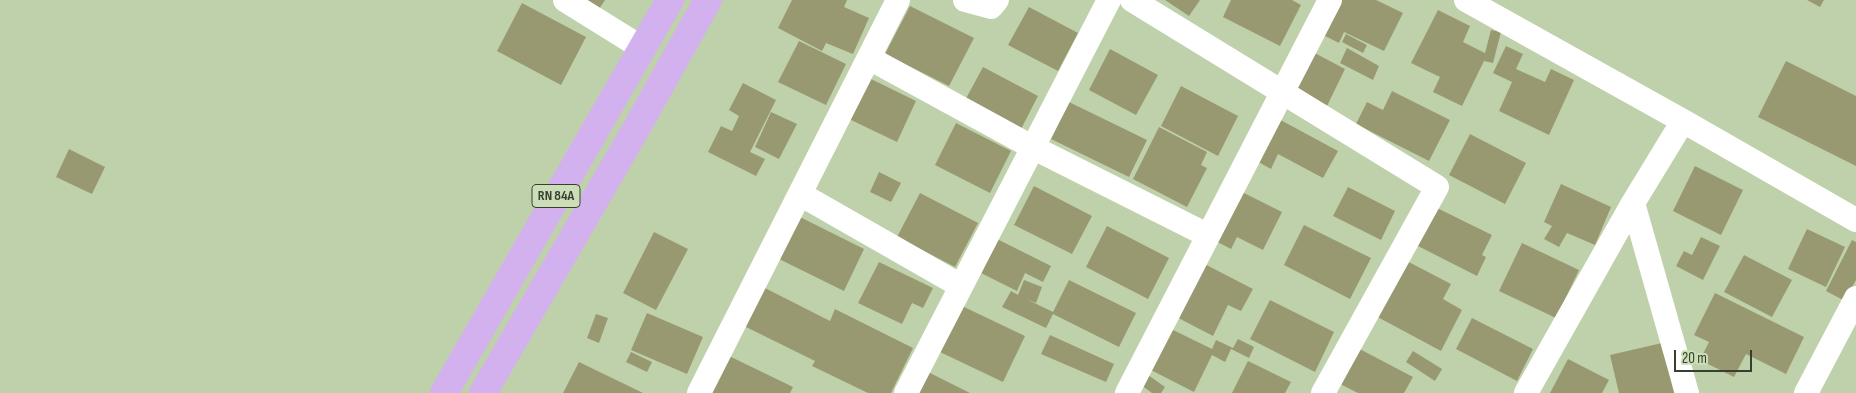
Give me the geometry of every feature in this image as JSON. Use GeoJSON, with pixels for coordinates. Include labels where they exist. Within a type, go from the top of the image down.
{"type":"FeatureCollection","features":[{"type":"Feature","properties":{"kind":"main road","name":"RN 84A"},"geometry":{"type":"LineString","coordinates":[[444,393],[670,0]]}},
{"type":"Feature","properties":{"kind":"main road","name":"RN 84A"},"geometry":{"type":"LineString","coordinates":[[483,393],[636,129],[708,0]]}},
{"type":"Feature","properties":{"kind":"street"},"geometry":{"type":"LineString","coordinates":[[565,0],[642,48]]}},
{"type":"Feature","properties":{"kind":"street"},"geometry":{"type":"LineString","coordinates":[[700,393],[898,0]]}},
{"type":"Feature","properties":{"kind":"street"},"geometry":{"type":"LineString","coordinates":[[965,0],[991,7],[997,0]]}},
{"type":"Feature","properties":{"kind":"street"},"geometry":{"type":"LineString","coordinates":[[906,393],[1109,0]]}},
{"type":"Feature","properties":{"kind":"street"},"geometry":{"type":"LineString","coordinates":[[1132,0],[1282,94],[1437,187],[1323,393]]}},
{"type":"Feature","properties":{"kind":"street"},"geometry":{"type":"LineString","coordinates":[[1127,393],[1330,0]]}},
{"type":"Feature","properties":{"kind":"street"},"geometry":{"type":"LineString","coordinates":[[1466,0],[1856,220]]}},
{"type":"Feature","properties":{"kind":"street"},"geometry":{"type":"LineString","coordinates":[[869,58],[1032,147],[1207,235]]}},
{"type":"Feature","properties":{"kind":"street"},"geometry":{"type":"LineString","coordinates":[[1526,393],[1633,203],[1683,121]]}},
{"type":"Feature","properties":{"kind":"street"},"geometry":{"type":"LineString","coordinates":[[800,194],[961,286]]}},
{"type":"Feature","properties":{"kind":"street"},"geometry":{"type":"LineString","coordinates":[[1633,203],[1687,393]]}},
{"type":"Feature","properties":{"kind":"street"},"geometry":{"type":"LineString","coordinates":[[1806,393],[1856,298]]}},
{"type":"Feature","properties":{"kind":"building"},"geometry":{"type":"Polygon","coordinates":[[[586,0],[605,0],[599,9],[586,0]]]}},
{"type":"Feature","properties":{"kind":"building"},"geometry":{"type":"Polygon","coordinates":[[[792,0],[847,0],[844,7],[869,18],[853,54],[826,43],[822,51],[778,28],[792,0]]]}},
{"type":"Feature","properties":{"kind":"building"},"geometry":{"type":"Polygon","coordinates":[[[1165,0],[1200,0],[1189,16],[1165,0]]]}},
{"type":"Feature","properties":{"kind":"building"},"geometry":{"type":"Polygon","coordinates":[[[1231,0],[1292,0],[1301,5],[1280,46],[1223,17],[1231,0]]]}},
{"type":"Feature","properties":{"kind":"building"},"geometry":{"type":"Polygon","coordinates":[[[1335,0],[1376,0],[1403,13],[1384,51],[1344,32],[1339,43],[1319,33],[1335,0]]]}},
{"type":"Feature","properties":{"kind":"building"},"geometry":{"type":"Polygon","coordinates":[[[1807,0],[1824,0],[1820,7],[1807,0]]]}},
{"type":"Feature","properties":{"kind":"building"},"geometry":{"type":"Polygon","coordinates":[[[522,3],[586,37],[561,85],[497,51],[522,3]]]}},
{"type":"Feature","properties":{"kind":"building"},"geometry":{"type":"Polygon","coordinates":[[[910,6],[974,38],[949,86],[885,54],[910,6]]]}},
{"type":"Feature","properties":{"kind":"building"},"geometry":{"type":"Polygon","coordinates":[[[1029,7],[1078,33],[1058,71],[1008,45],[1029,7]]]}},
{"type":"Feature","properties":{"kind":"building"},"geometry":{"type":"Polygon","coordinates":[[[1438,10],[1470,26],[1463,42],[1485,53],[1491,30],[1501,32],[1493,63],[1484,61],[1462,106],[1433,92],[1440,77],[1411,63],[1438,10]]]}},
{"type":"Feature","properties":{"kind":"building"},"geometry":{"type":"Polygon","coordinates":[[[1346,34],[1367,45],[1363,53],[1342,42],[1346,34]]]}},
{"type":"Feature","properties":{"kind":"building"},"geometry":{"type":"Polygon","coordinates":[[[799,41],[846,64],[826,105],[778,82],[799,41]]]}},
{"type":"Feature","properties":{"kind":"building"},"geometry":{"type":"Polygon","coordinates":[[[1506,46],[1523,54],[1516,69],[1545,82],[1551,69],[1574,80],[1549,135],[1499,111],[1512,82],[1493,73],[1506,46]]]}},
{"type":"Feature","properties":{"kind":"building"},"geometry":{"type":"Polygon","coordinates":[[[1347,48],[1379,66],[1373,80],[1340,63],[1347,48]]]}},
{"type":"Feature","properties":{"kind":"building"},"geometry":{"type":"Polygon","coordinates":[[[1110,49],[1158,75],[1136,115],[1089,90],[1110,49]]]}},
{"type":"Feature","properties":{"kind":"building"},"geometry":{"type":"Polygon","coordinates":[[[1309,50],[1345,69],[1327,106],[1290,87],[1309,50]]]}},
{"type":"Feature","properties":{"kind":"building"},"geometry":{"type":"Polygon","coordinates":[[[1786,61],[1856,96],[1856,166],[1758,117],[1786,61]]]}},
{"type":"Feature","properties":{"kind":"building"},"geometry":{"type":"Polygon","coordinates":[[[983,67],[1038,96],[1019,133],[963,104],[983,67]]]}},
{"type":"Feature","properties":{"kind":"building"},"geometry":{"type":"Polygon","coordinates":[[[869,78],[916,101],[897,142],[849,119],[869,78]]]}},
{"type":"Feature","properties":{"kind":"building"},"geometry":{"type":"Polygon","coordinates":[[[743,83],[776,100],[750,152],[765,159],[756,176],[708,152],[721,126],[732,131],[739,116],[729,110],[743,83]]]}},
{"type":"Feature","properties":{"kind":"building"},"geometry":{"type":"Polygon","coordinates":[[[1181,86],[1238,116],[1218,156],[1161,126],[1181,86]]]}},
{"type":"Feature","properties":{"kind":"building"},"geometry":{"type":"Polygon","coordinates":[[[1392,91],[1450,120],[1429,161],[1356,124],[1367,102],[1383,110],[1392,91]]]}},
{"type":"Feature","properties":{"kind":"building"},"geometry":{"type":"Polygon","coordinates":[[[1069,102],[1147,140],[1129,177],[1051,139],[1069,102]]]}},
{"type":"Feature","properties":{"kind":"building"},"geometry":{"type":"Polygon","coordinates":[[[771,112],[797,124],[779,159],[755,147],[771,112]]]}},
{"type":"Feature","properties":{"kind":"building"},"geometry":{"type":"Polygon","coordinates":[[[1275,117],[1338,151],[1323,178],[1278,154],[1271,169],[1253,159],[1275,117]]]}},
{"type":"Feature","properties":{"kind":"building"},"geometry":{"type":"Polygon","coordinates":[[[956,123],[1011,151],[990,193],[935,165],[956,123]]]}},
{"type":"Feature","properties":{"kind":"building"},"geometry":{"type":"Polygon","coordinates":[[[1159,127],[1207,152],[1201,165],[1207,168],[1187,207],[1133,179],[1159,127]]]}},
{"type":"Feature","properties":{"kind":"building"},"geometry":{"type":"Polygon","coordinates":[[[1470,134],[1526,163],[1505,204],[1449,175],[1470,134]]]}},
{"type":"Feature","properties":{"kind":"building"},"geometry":{"type":"Polygon","coordinates":[[[69,149],[105,167],[92,194],[56,177],[69,149]]]}},
{"type":"Feature","properties":{"kind":"building"},"geometry":{"type":"Polygon","coordinates":[[[1695,166],[1743,190],[1721,235],[1673,211],[1695,166]]]}},
{"type":"Feature","properties":{"kind":"building"},"geometry":{"type":"Polygon","coordinates":[[[879,172],[901,183],[891,202],[870,192],[879,172]]]}},
{"type":"Feature","properties":{"kind":"building"},"geometry":{"type":"Polygon","coordinates":[[[1561,184],[1611,207],[1595,245],[1567,233],[1559,247],[1544,239],[1552,226],[1544,222],[1561,184]]]}},
{"type":"Feature","properties":{"kind":"building"},"geometry":{"type":"Polygon","coordinates":[[[1034,186],[1092,216],[1072,254],[1014,225],[1034,186]]]}},
{"type":"Feature","properties":{"kind":"building"},"geometry":{"type":"Polygon","coordinates":[[[1232,187],[1282,212],[1263,250],[1237,237],[1231,249],[1208,237],[1232,187]]]}},
{"type":"Feature","properties":{"kind":"building"},"geometry":{"type":"Polygon","coordinates":[[[1348,187],[1395,211],[1381,240],[1333,216],[1348,187]]]}},
{"type":"Feature","properties":{"kind":"building"},"geometry":{"type":"Polygon","coordinates":[[[920,193],[978,223],[955,267],[897,237],[920,193]]]}},
{"type":"Feature","properties":{"kind":"building"},"geometry":{"type":"Polygon","coordinates":[[[1435,207],[1492,235],[1482,255],[1486,257],[1477,276],[1416,245],[1435,207]]]}},
{"type":"Feature","properties":{"kind":"building"},"geometry":{"type":"Polygon","coordinates":[[[798,216],[864,249],[844,291],[777,258],[798,216]]]}},
{"type":"Feature","properties":{"kind":"building"},"geometry":{"type":"Polygon","coordinates":[[[1304,225],[1371,258],[1350,299],[1284,265],[1304,225]]]}},
{"type":"Feature","properties":{"kind":"building"},"geometry":{"type":"Polygon","coordinates":[[[1107,226],[1169,258],[1148,299],[1086,267],[1107,226]]]}},
{"type":"Feature","properties":{"kind":"building"},"geometry":{"type":"Polygon","coordinates":[[[1807,229],[1845,247],[1826,287],[1788,269],[1807,229]]]}},
{"type":"Feature","properties":{"kind":"building"},"geometry":{"type":"Polygon","coordinates":[[[654,232],[688,249],[656,310],[623,293],[654,232]]]}},
{"type":"Feature","properties":{"kind":"building"},"geometry":{"type":"Polygon","coordinates":[[[985,233],[1051,266],[1043,282],[1025,273],[1017,291],[969,267],[985,233]]]}},
{"type":"Feature","properties":{"kind":"building"},"geometry":{"type":"Polygon","coordinates":[[[1701,237],[1720,246],[1703,280],[1676,266],[1684,251],[1692,255],[1701,237]]]}},
{"type":"Feature","properties":{"kind":"building"},"geometry":{"type":"Polygon","coordinates":[[[1852,240],[1856,242],[1856,280],[1845,301],[1826,291],[1852,240]]]}},
{"type":"Feature","properties":{"kind":"building"},"geometry":{"type":"Polygon","coordinates":[[[1522,243],[1579,270],[1556,318],[1499,291],[1522,243]]]}},
{"type":"Feature","properties":{"kind":"building"},"geometry":{"type":"Polygon","coordinates":[[[1744,255],[1792,280],[1772,317],[1724,292],[1744,255]]]}},
{"type":"Feature","properties":{"kind":"building"},"geometry":{"type":"Polygon","coordinates":[[[1191,257],[1253,289],[1241,311],[1228,305],[1213,336],[1163,310],[1191,257]]]}},
{"type":"Feature","properties":{"kind":"building"},"geometry":{"type":"Polygon","coordinates":[[[1401,258],[1451,284],[1443,299],[1462,310],[1441,351],[1372,314],[1401,258]]]}},
{"type":"Feature","properties":{"kind":"building"},"geometry":{"type":"Polygon","coordinates":[[[879,262],[933,288],[923,308],[912,303],[902,324],[858,303],[879,262]]]}},
{"type":"Feature","properties":{"kind":"building"},"geometry":{"type":"Polygon","coordinates":[[[1024,280],[1042,287],[1036,303],[1026,299],[1053,312],[1069,280],[1136,313],[1119,347],[1053,314],[1046,328],[1002,307],[1011,291],[1018,295],[1024,280]]]}},
{"type":"Feature","properties":{"kind":"building"},"geometry":{"type":"Polygon","coordinates":[[[763,287],[830,321],[835,309],[913,348],[891,393],[868,393],[812,366],[815,361],[744,326],[763,287]]]}},
{"type":"Feature","properties":{"kind":"building"},"geometry":{"type":"Polygon","coordinates":[[[1715,293],[1804,337],[1786,374],[1746,354],[1734,377],[1700,360],[1709,342],[1694,335],[1715,293]]]}},
{"type":"Feature","properties":{"kind":"building"},"geometry":{"type":"Polygon","coordinates":[[[1270,300],[1334,332],[1315,372],[1250,339],[1270,300]]]}},
{"type":"Feature","properties":{"kind":"building"},"geometry":{"type":"Polygon","coordinates":[[[962,306],[1025,336],[1003,382],[940,352],[962,306]]]}},
{"type":"Feature","properties":{"kind":"building"},"geometry":{"type":"Polygon","coordinates":[[[647,313],[703,337],[687,374],[631,350],[647,313]]]}},
{"type":"Feature","properties":{"kind":"building"},"geometry":{"type":"Polygon","coordinates":[[[596,314],[608,318],[599,343],[587,338],[596,314]]]}},
{"type":"Feature","properties":{"kind":"building"},"geometry":{"type":"Polygon","coordinates":[[[1472,318],[1533,349],[1517,381],[1456,349],[1472,318]]]}},
{"type":"Feature","properties":{"kind":"building"},"geometry":{"type":"Polygon","coordinates":[[[1165,326],[1212,349],[1216,340],[1233,348],[1238,339],[1254,347],[1249,358],[1231,349],[1225,362],[1212,355],[1194,392],[1145,367],[1165,326]]]}},
{"type":"Feature","properties":{"kind":"building"},"geometry":{"type":"Polygon","coordinates":[[[1050,335],[1114,364],[1106,382],[1041,354],[1050,335]]]}},
{"type":"Feature","properties":{"kind":"building"},"geometry":{"type":"Polygon","coordinates":[[[1662,343],[1674,393],[1619,393],[1610,355],[1662,343]]]}},
{"type":"Feature","properties":{"kind":"building"},"geometry":{"type":"Polygon","coordinates":[[[1352,345],[1413,377],[1404,393],[1358,393],[1334,381],[1352,345]]]}},
{"type":"Feature","properties":{"kind":"building"},"geometry":{"type":"Polygon","coordinates":[[[1413,351],[1442,369],[1435,381],[1406,362],[1413,351]]]}},
{"type":"Feature","properties":{"kind":"building"},"geometry":{"type":"Polygon","coordinates":[[[631,352],[652,362],[647,372],[626,362],[631,352]]]}},
{"type":"Feature","properties":{"kind":"building"},"geometry":{"type":"Polygon","coordinates":[[[727,355],[793,387],[790,393],[712,393],[727,355]]]}},
{"type":"Feature","properties":{"kind":"building"},"geometry":{"type":"Polygon","coordinates":[[[1568,359],[1609,380],[1602,393],[1550,393],[1568,359]]]}},
{"type":"Feature","properties":{"kind":"building"},"geometry":{"type":"Polygon","coordinates":[[[1248,361],[1291,382],[1285,393],[1232,393],[1248,361]]]}},
{"type":"Feature","properties":{"kind":"building"},"geometry":{"type":"Polygon","coordinates":[[[579,362],[643,393],[563,393],[579,362]]]}},
{"type":"Feature","properties":{"kind":"building"},"geometry":{"type":"Polygon","coordinates":[[[1141,370],[1165,387],[1161,393],[1152,393],[1134,380],[1141,370]]]}},
{"type":"Feature","properties":{"kind":"building"},"geometry":{"type":"Polygon","coordinates":[[[926,371],[970,393],[916,393],[926,371]]]}}]}
